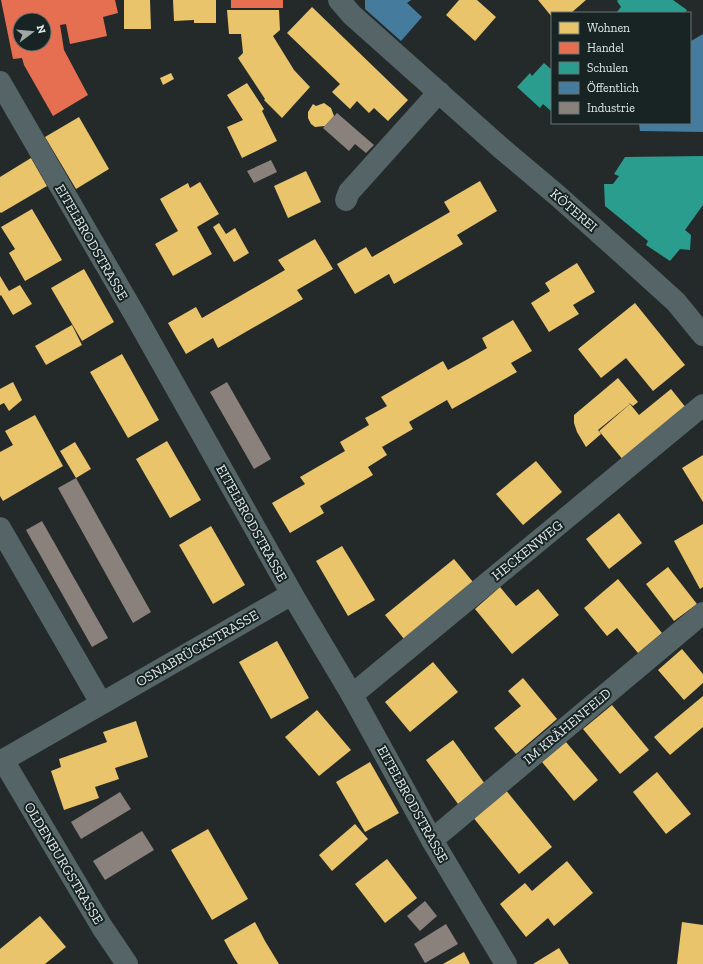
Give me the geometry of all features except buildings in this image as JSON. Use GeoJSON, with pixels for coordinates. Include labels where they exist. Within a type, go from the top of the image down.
{"type":"FeatureCollection","features":[{"type":"Feature","properties":{"kind":"street","name":"KÖTEREI"},"geometry":{"type":"LineString","coordinates":[[339,0],[352,15],[676,302],[703,335]]}},
{"type":"Feature","properties":{"kind":"street","name":"EITELBRODSTRASSE"},"geometry":{"type":"LineString","coordinates":[[0,82],[139,322],[292,594],[352,694],[432,840],[506,964]]}},
{"type":"Feature","properties":{"kind":"street"},"geometry":{"type":"LineString","coordinates":[[346,200],[349,192],[439,92]]}},
{"type":"Feature","properties":{"kind":"street","name":"HECKENWEG"},"geometry":{"type":"LineString","coordinates":[[352,694],[703,405]]}},
{"type":"Feature","properties":{"kind":"street"},"geometry":{"type":"LineString","coordinates":[[0,528],[101,703]]}},
{"type":"Feature","properties":{"kind":"street","name":"OSNABRÜCKSTRASSE"},"geometry":{"type":"LineString","coordinates":[[2,761],[292,594]]}},
{"type":"Feature","properties":{"kind":"street","name":"IM KRÄHENFELD"},"geometry":{"type":"LineString","coordinates":[[432,840],[703,613]]}},
{"type":"Feature","properties":{"kind":"street","name":"OLDENBURGSTRASSE"},"geometry":{"type":"LineString","coordinates":[[2,761],[102,927],[127,964]]}}]}
